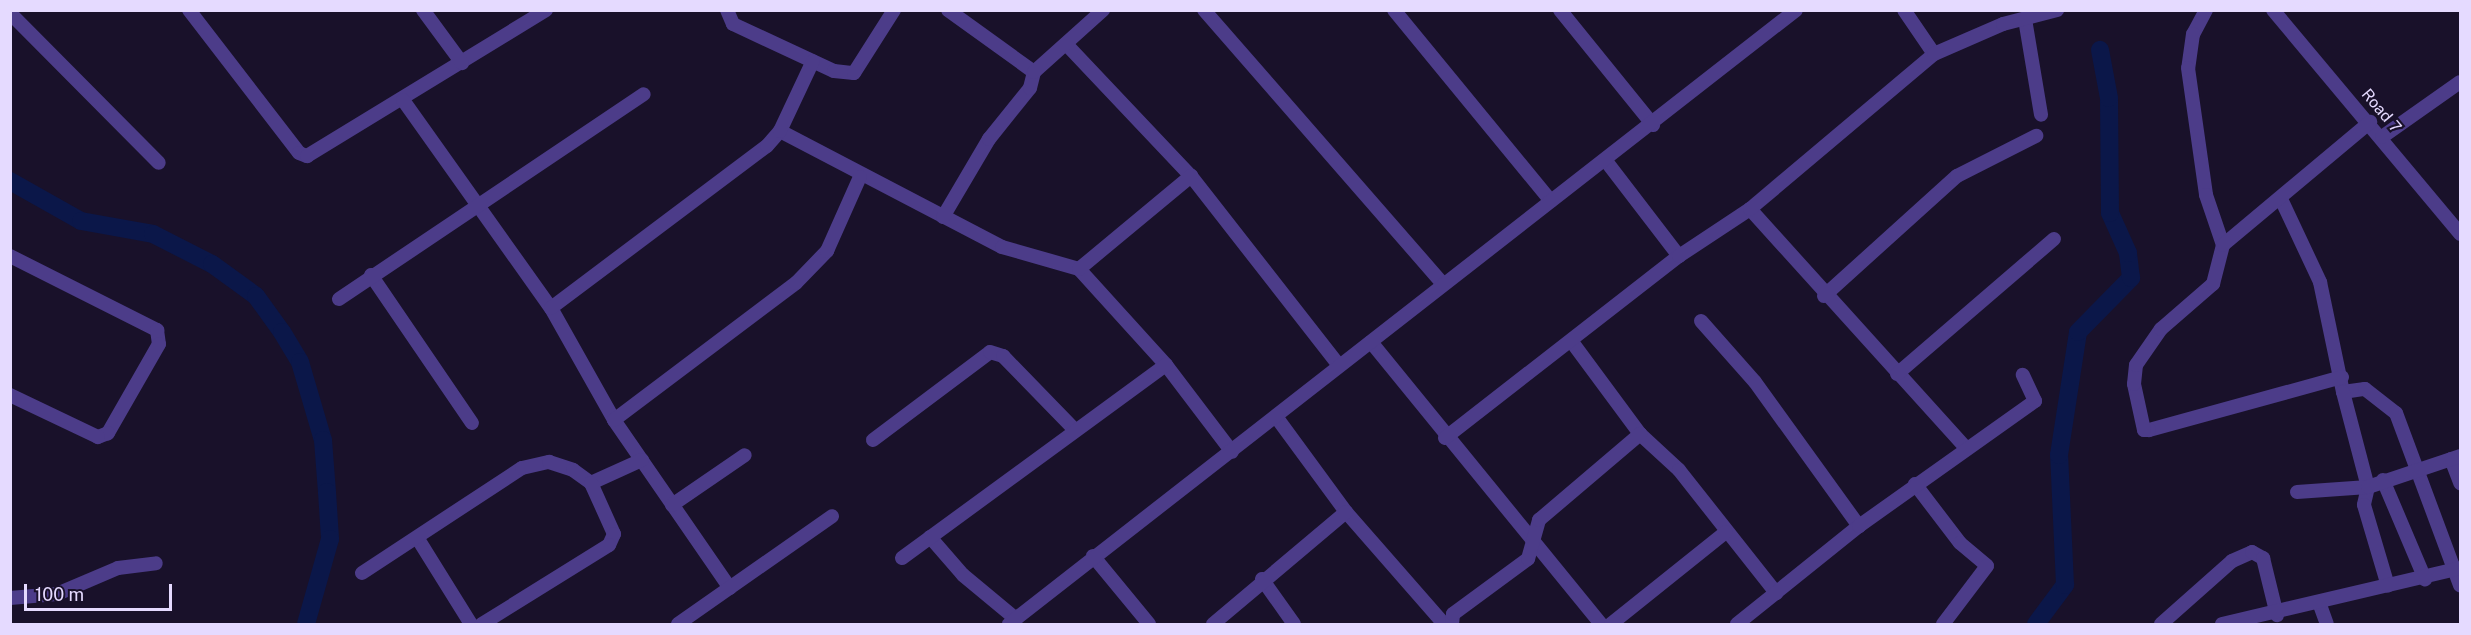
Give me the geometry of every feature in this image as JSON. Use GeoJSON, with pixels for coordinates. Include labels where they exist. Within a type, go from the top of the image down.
{"type":"FeatureCollection","features":[{"type":"Feature","properties":{"kind":"street"},"geometry":{"type":"LineString","coordinates":[[189,10],[299,153],[316,155],[546,10]]}},
{"type":"Feature","properties":{"kind":"street"},"geometry":{"type":"LineString","coordinates":[[423,10],[462,63]]}},
{"type":"Feature","properties":{"kind":"street"},"geometry":{"type":"LineString","coordinates":[[727,10],[733,24],[813,60],[854,73],[894,10]]}},
{"type":"Feature","properties":{"kind":"street"},"geometry":{"type":"LineString","coordinates":[[943,217],[989,139],[1030,88],[1034,72],[1103,10]]}},
{"type":"Feature","properties":{"kind":"street"},"geometry":{"type":"LineString","coordinates":[[1204,10],[1442,283]]}},
{"type":"Feature","properties":{"kind":"street"},"geometry":{"type":"LineString","coordinates":[[1394,10],[1551,201]]}},
{"type":"Feature","properties":{"kind":"street"},"geometry":{"type":"LineString","coordinates":[[1560,10],[1653,125]]}},
{"type":"Feature","properties":{"kind":"street"},"geometry":{"type":"LineString","coordinates":[[930,537],[963,575],[1012,621],[1093,556],[1278,418],[1338,364],[1371,342],[1442,283],[1653,125],[1796,10]]}},
{"type":"Feature","properties":{"kind":"street"},"geometry":{"type":"LineString","coordinates":[[1904,10],[1934,54]]}},
{"type":"Feature","properties":{"kind":"street"},"geometry":{"type":"LineString","coordinates":[[1445,438],[1572,342],[1679,256],[1750,209],[1934,54],[2025,19],[2057,10]]}},
{"type":"Feature","properties":{"kind":"street"},"geometry":{"type":"LineString","coordinates":[[2206,10],[2193,34],[2188,68],[2206,195],[2223,245],[2213,284],[2161,329],[2136,365],[2144,430],[2342,376]]}},
{"type":"Feature","properties":{"kind":"street","name":"Road 7"},"geometry":{"type":"LineString","coordinates":[[2273,10],[2370,122],[2460,234]]}},
{"type":"Feature","properties":{"kind":"street"},"geometry":{"type":"LineString","coordinates":[[954,12],[1034,72]]}},
{"type":"Feature","properties":{"kind":"street"},"geometry":{"type":"LineString","coordinates":[[10,13],[159,163]]}},
{"type":"Feature","properties":{"kind":"street"},"geometry":{"type":"LineString","coordinates":[[2025,19],[2041,115]]}},
{"type":"Feature","properties":{"kind":"street"},"geometry":{"type":"LineString","coordinates":[[1066,44],[1191,176],[1338,364]]}},
{"type":"Feature","properties":{"kind":"street"},"geometry":{"type":"LineString","coordinates":[[551,308],[780,131],[813,60]]}},
{"type":"Feature","properties":{"kind":"street"},"geometry":{"type":"LineString","coordinates":[[2382,137],[2460,82]]}},
{"type":"Feature","properties":{"kind":"street"},"geometry":{"type":"LineString","coordinates":[[339,299],[371,275],[644,94]]}},
{"type":"Feature","properties":{"kind":"street"},"geometry":{"type":"LineString","coordinates":[[403,100],[476,207],[551,308],[614,420],[730,588]]}},
{"type":"Feature","properties":{"kind":"street"},"geometry":{"type":"LineString","coordinates":[[2223,245],[2281,199],[2370,122]]}},
{"type":"Feature","properties":{"kind":"street"},"geometry":{"type":"LineString","coordinates":[[780,131],[860,177],[1029,258],[1079,269],[1167,364],[1232,452]]}},
{"type":"Feature","properties":{"kind":"street"},"geometry":{"type":"LineString","coordinates":[[1824,296],[1958,177],[2036,136]]}},
{"type":"Feature","properties":{"kind":"street"},"geometry":{"type":"LineString","coordinates":[[1606,161],[1679,256]]}},
{"type":"Feature","properties":{"kind":"street"},"geometry":{"type":"LineString","coordinates":[[1079,269],[1191,176]]}},
{"type":"Feature","properties":{"kind":"street"},"geometry":{"type":"LineString","coordinates":[[614,420],[796,283],[827,251],[860,177]]}},
{"type":"Feature","properties":{"kind":"street"},"geometry":{"type":"LineString","coordinates":[[2281,199],[2319,282],[2342,376],[2343,392],[2368,487],[2364,505],[2388,586]]}},
{"type":"Feature","properties":{"kind":"street"},"geometry":{"type":"LineString","coordinates":[[1750,209],[1824,296],[1965,447]]}},
{"type":"Feature","properties":{"kind":"street"},"geometry":{"type":"LineString","coordinates":[[1897,374],[2054,239]]}},
{"type":"Feature","properties":{"kind":"street"},"geometry":{"type":"LineString","coordinates":[[10,256],[157,330],[159,344],[108,433],[98,437],[10,395]]}},
{"type":"Feature","properties":{"kind":"street"},"geometry":{"type":"LineString","coordinates":[[371,275],[472,423]]}},
{"type":"Feature","properties":{"kind":"street"},"geometry":{"type":"LineString","coordinates":[[1701,321],[1755,382],[1859,526]]}},
{"type":"Feature","properties":{"kind":"street"},"geometry":{"type":"LineString","coordinates":[[1371,342],[1445,438],[1600,624]]}},
{"type":"Feature","properties":{"kind":"street"},"geometry":{"type":"LineString","coordinates":[[1572,342],[1640,434],[1679,470],[1776,593]]}},
{"type":"Feature","properties":{"kind":"street"},"geometry":{"type":"LineString","coordinates":[[873,440],[990,352],[1003,356],[1075,430]]}},
{"type":"Feature","properties":{"kind":"street"},"geometry":{"type":"LineString","coordinates":[[902,558],[1167,364]]}},
{"type":"Feature","properties":{"kind":"street"},"geometry":{"type":"LineString","coordinates":[[1737,624],[1915,484],[1965,447],[2035,401],[2023,375]]}},
{"type":"Feature","properties":{"kind":"street"},"geometry":{"type":"LineString","coordinates":[[2343,392],[2365,389],[2396,413],[2415,471],[2460,568],[2460,585]]}},
{"type":"Feature","properties":{"kind":"street"},"geometry":{"type":"LineString","coordinates":[[1278,418],[1346,512],[1444,624]]}},
{"type":"Feature","properties":{"kind":"street"},"geometry":{"type":"LineString","coordinates":[[1452,624],[1453,614],[1528,559],[1539,520],[1640,434]]}},
{"type":"Feature","properties":{"kind":"street"},"geometry":{"type":"LineString","coordinates":[[672,505],[745,454]]}},
{"type":"Feature","properties":{"kind":"street"},"geometry":{"type":"LineString","coordinates":[[2297,492],[2368,487],[2383,480],[2456,458],[2460,483]]}},
{"type":"Feature","properties":{"kind":"street"},"geometry":{"type":"LineString","coordinates":[[591,483],[642,460]]}},
{"type":"Feature","properties":{"kind":"street"},"geometry":{"type":"LineString","coordinates":[[362,573],[418,539],[522,468],[549,462],[591,483],[614,534],[609,545],[482,624]]}},
{"type":"Feature","properties":{"kind":"street"},"geometry":{"type":"LineString","coordinates":[[2383,480],[2425,579]]}},
{"type":"Feature","properties":{"kind":"street"},"geometry":{"type":"LineString","coordinates":[[1915,484],[1960,543],[1987,566],[1943,624]]}},
{"type":"Feature","properties":{"kind":"street"},"geometry":{"type":"LineString","coordinates":[[1213,624],[1262,579],[1346,512]]}},
{"type":"Feature","properties":{"kind":"street"},"geometry":{"type":"LineString","coordinates":[[678,624],[832,516]]}},
{"type":"Feature","properties":{"kind":"street"},"geometry":{"type":"LineString","coordinates":[[1611,624],[1726,532]]}},
{"type":"Feature","properties":{"kind":"street"},"geometry":{"type":"LineString","coordinates":[[418,539],[471,624]]}},
{"type":"Feature","properties":{"kind":"street"},"geometry":{"type":"LineString","coordinates":[[2161,624],[2232,561],[2252,552],[2263,558],[2277,615]]}},
{"type":"Feature","properties":{"kind":"street"},"geometry":{"type":"LineString","coordinates":[[1093,556],[1149,624]]}},
{"type":"Feature","properties":{"kind":"street"},"geometry":{"type":"LineString","coordinates":[[10,598],[57,594],[118,568],[156,563]]}},
{"type":"Feature","properties":{"kind":"street"},"geometry":{"type":"LineString","coordinates":[[2222,624],[2320,605],[2460,568]]}},
{"type":"Feature","properties":{"kind":"street"},"geometry":{"type":"LineString","coordinates":[[1262,579],[1294,624]]}},
{"type":"Feature","properties":{"kind":"street"},"geometry":{"type":"LineString","coordinates":[[2320,605],[2327,624]]}},
{"type":"Feature","properties":{"kind":"waterway"},"geometry":{"type":"LineString","coordinates":[[2036,624],[2065,585],[2059,455],[2078,332],[2131,278],[2128,253],[2110,213],[2109,98],[2100,50]]}},
{"type":"Feature","properties":{"kind":"waterway"},"geometry":{"type":"LineString","coordinates":[[10,181],[81,221],[153,234],[212,264],[256,296],[282,332],[300,362],[323,440],[330,539],[306,624]]}}]}
